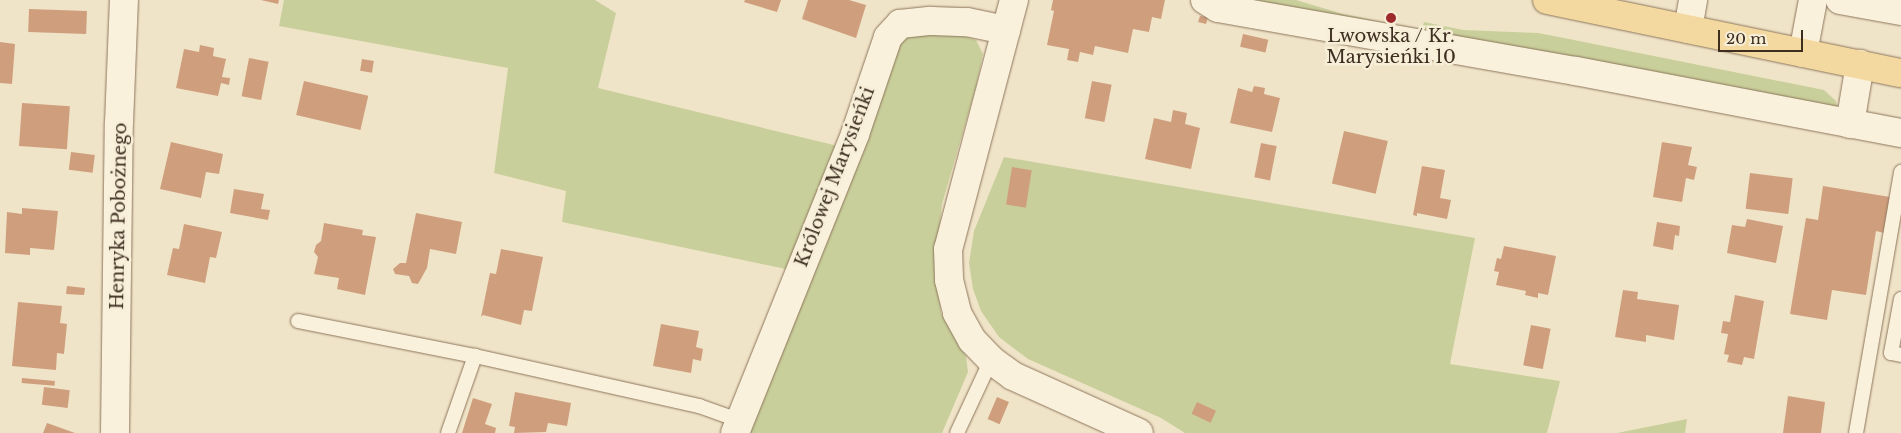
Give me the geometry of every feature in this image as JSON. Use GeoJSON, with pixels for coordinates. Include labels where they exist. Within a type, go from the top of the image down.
{"type":"FeatureCollection","features":[{"type":"Feature","properties":{"kind":"main road"},"geometry":{"type":"LineString","coordinates":[[1548,0],[1901,73]]}},
{"type":"Feature","properties":{"kind":"street","name":"Henryka Pobożnego"},"geometry":{"type":"LineString","coordinates":[[115,433],[119,123],[124,0]]}},
{"type":"Feature","properties":{"kind":"street"},"geometry":{"type":"LineString","coordinates":[[1014,0],[948,249],[949,280],[957,313],[972,340],[991,360],[1013,376],[1140,433]]}},
{"type":"Feature","properties":{"kind":"street"},"geometry":{"type":"LineString","coordinates":[[1205,0],[1218,8],[1576,71],[1901,133]]}},
{"type":"Feature","properties":{"kind":"street"},"geometry":{"type":"LineString","coordinates":[[1688,29],[1694,0]]}},
{"type":"Feature","properties":{"kind":"street"},"geometry":{"type":"LineString","coordinates":[[1803,53],[1813,0]]}},
{"type":"Feature","properties":{"kind":"street"},"geometry":{"type":"LineString","coordinates":[[1840,0],[1901,11]]}},
{"type":"Feature","properties":{"kind":"street","name":"Królowej Marysieńki"},"geometry":{"type":"LineString","coordinates":[[738,427],[855,134],[888,36],[900,24],[931,21],[967,22],[1006,30]]}},
{"type":"Feature","properties":{"kind":"street"},"geometry":{"type":"LineString","coordinates":[[1850,124],[1860,64]]}},
{"type":"Feature","properties":{"kind":"lane"},"geometry":{"type":"LineString","coordinates":[[1856,433],[1901,172]]}},
{"type":"Feature","properties":{"kind":"lane"},"geometry":{"type":"LineString","coordinates":[[1901,299],[1891,353],[1901,355]]}},
{"type":"Feature","properties":{"kind":"lane"},"geometry":{"type":"LineString","coordinates":[[298,321],[475,356],[699,406],[738,427]]}},
{"type":"Feature","properties":{"kind":"lane"},"geometry":{"type":"LineString","coordinates":[[448,433],[475,356]]}},
{"type":"Feature","properties":{"kind":"lane"},"geometry":{"type":"LineString","coordinates":[[958,433],[991,360]]}},
{"type":"Feature","properties":{"kind":"green space"},"geometry":{"type":"Polygon","coordinates":[[[284,0],[595,0],[616,13],[598,88],[838,146],[786,269],[562,222],[566,191],[494,173],[508,68],[279,26],[284,0]]]}},
{"type":"Feature","properties":{"kind":"green space"},"geometry":{"type":"Polygon","coordinates":[[[1238,0],[1296,0],[1343,14],[1422,30],[1424,22],[1463,30],[1538,33],[1824,90],[1836,101],[1837,106],[1834,109],[1238,0]]]}},
{"type":"Feature","properties":{"kind":"green space"},"geometry":{"type":"Polygon","coordinates":[[[961,35],[976,40],[983,54],[976,87],[942,204],[935,271],[941,313],[966,356],[968,372],[942,433],[743,433],[893,44],[906,37],[961,35]]]}},
{"type":"Feature","properties":{"kind":"green space"},"geometry":{"type":"Polygon","coordinates":[[[1004,157],[1475,238],[1450,364],[1560,381],[1547,433],[1185,433],[1161,418],[1028,359],[999,337],[981,311],[973,289],[969,263],[974,231],[1004,157]]]}},
{"type":"Feature","properties":{"kind":"green space"},"geometry":{"type":"Polygon","coordinates":[[[1687,419],[1685,433],[1617,433],[1687,419]]]}},
{"type":"Feature","properties":{"kind":"building"},"geometry":{"type":"Polygon","coordinates":[[[261,0],[279,0],[278,4],[261,0]]]}},
{"type":"Feature","properties":{"kind":"building"},"geometry":{"type":"Polygon","coordinates":[[[745,0],[781,0],[777,12],[744,2],[745,0]]]}},
{"type":"Feature","properties":{"kind":"building"},"geometry":{"type":"Polygon","coordinates":[[[808,0],[849,0],[866,5],[856,38],[802,19],[808,0]]]}},
{"type":"Feature","properties":{"kind":"building"},"geometry":{"type":"Polygon","coordinates":[[[1053,0],[1165,0],[1161,19],[1152,17],[1149,32],[1133,29],[1128,53],[1095,46],[1093,55],[1080,52],[1078,62],[1067,60],[1069,49],[1047,45],[1054,11],[1051,10],[1053,0]]]}},
{"type":"Feature","properties":{"kind":"building"},"geometry":{"type":"Polygon","coordinates":[[[29,9],[87,11],[86,34],[28,32],[29,9]]]}},
{"type":"Feature","properties":{"kind":"building"},"geometry":{"type":"Polygon","coordinates":[[[1200,16],[1208,17],[1206,24],[1198,22],[1200,16]]]}},
{"type":"Feature","properties":{"kind":"building"},"geometry":{"type":"Polygon","coordinates":[[[1243,34],[1268,40],[1265,53],[1240,47],[1243,34]]]}},
{"type":"Feature","properties":{"kind":"building"},"geometry":{"type":"Polygon","coordinates":[[[0,42],[15,44],[12,84],[0,83],[0,42]]]}},
{"type":"Feature","properties":{"kind":"building"},"geometry":{"type":"Polygon","coordinates":[[[200,45],[214,48],[213,56],[226,59],[222,77],[230,78],[229,85],[221,83],[218,96],[176,88],[184,49],[199,52],[200,45]]]}},
{"type":"Feature","properties":{"kind":"building"},"geometry":{"type":"Polygon","coordinates":[[[249,58],[269,62],[261,100],[242,96],[249,58]]]}},
{"type":"Feature","properties":{"kind":"building"},"geometry":{"type":"Polygon","coordinates":[[[362,59],[374,61],[372,73],[360,71],[362,59]]]}},
{"type":"Feature","properties":{"kind":"building"},"geometry":{"type":"Polygon","coordinates":[[[304,81],[368,96],[360,130],[296,115],[304,81]]]}},
{"type":"Feature","properties":{"kind":"building"},"geometry":{"type":"Polygon","coordinates":[[[1092,81],[1112,85],[1104,122],[1085,118],[1092,81]]]}},
{"type":"Feature","properties":{"kind":"building"},"geometry":{"type":"Polygon","coordinates":[[[1254,86],[1265,88],[1264,94],[1280,98],[1272,132],[1230,123],[1238,88],[1252,92],[1254,86]]]}},
{"type":"Feature","properties":{"kind":"building"},"geometry":{"type":"Polygon","coordinates":[[[22,103],[70,106],[67,149],[19,146],[22,103]]]}},
{"type":"Feature","properties":{"kind":"building"},"geometry":{"type":"Polygon","coordinates":[[[1173,110],[1187,113],[1185,124],[1200,128],[1191,169],[1145,159],[1154,118],[1171,122],[1173,110]]]}},
{"type":"Feature","properties":{"kind":"building"},"geometry":{"type":"Polygon","coordinates":[[[1344,131],[1388,141],[1376,194],[1332,184],[1344,131]]]}},
{"type":"Feature","properties":{"kind":"building"},"geometry":{"type":"Polygon","coordinates":[[[171,142],[223,154],[219,174],[206,172],[201,198],[160,189],[171,142]]]}},
{"type":"Feature","properties":{"kind":"building"},"geometry":{"type":"Polygon","coordinates":[[[1662,142],[1692,147],[1688,165],[1697,167],[1694,180],[1686,178],[1682,202],[1653,197],[1662,142]]]}},
{"type":"Feature","properties":{"kind":"building"},"geometry":{"type":"Polygon","coordinates":[[[1261,143],[1277,146],[1270,180],[1254,177],[1261,143]]]}},
{"type":"Feature","properties":{"kind":"building"},"geometry":{"type":"Polygon","coordinates":[[[71,152],[95,155],[93,173],[69,170],[71,152]]]}},
{"type":"Feature","properties":{"kind":"building"},"geometry":{"type":"Polygon","coordinates":[[[1422,166],[1445,170],[1440,198],[1451,200],[1447,219],[1417,213],[1417,216],[1413,215],[1422,166]]]}},
{"type":"Feature","properties":{"kind":"building"},"geometry":{"type":"Polygon","coordinates":[[[1012,167],[1032,170],[1026,208],[1006,205],[1012,167]]]}},
{"type":"Feature","properties":{"kind":"building"},"geometry":{"type":"Polygon","coordinates":[[[1750,173],[1793,178],[1788,214],[1746,209],[1750,173]]]}},
{"type":"Feature","properties":{"kind":"building"},"geometry":{"type":"Polygon","coordinates":[[[1823,186],[1890,197],[1884,233],[1876,231],[1866,295],[1832,290],[1827,320],[1790,314],[1806,218],[1818,220],[1823,186]]]}},
{"type":"Feature","properties":{"kind":"building"},"geometry":{"type":"Polygon","coordinates":[[[234,189],[264,194],[261,209],[270,210],[268,220],[230,213],[234,189]]]}},
{"type":"Feature","properties":{"kind":"building"},"geometry":{"type":"Polygon","coordinates":[[[22,208],[58,211],[54,250],[30,248],[30,255],[5,253],[7,212],[22,214],[22,208]]]}},
{"type":"Feature","properties":{"kind":"building"},"geometry":{"type":"Polygon","coordinates":[[[416,213],[462,222],[456,254],[430,249],[427,268],[418,284],[412,283],[409,276],[395,274],[393,269],[400,263],[406,263],[416,213]]]}},
{"type":"Feature","properties":{"kind":"building"},"geometry":{"type":"Polygon","coordinates":[[[1747,219],[1783,226],[1776,263],[1727,253],[1732,225],[1745,227],[1747,219]]]}},
{"type":"Feature","properties":{"kind":"building"},"geometry":{"type":"Polygon","coordinates":[[[1657,222],[1680,226],[1679,236],[1675,235],[1673,250],[1653,246],[1657,222]]]}},
{"type":"Feature","properties":{"kind":"building"},"geometry":{"type":"Polygon","coordinates":[[[324,223],[363,230],[362,235],[376,237],[365,295],[337,289],[339,278],[314,274],[318,257],[314,252],[316,245],[321,241],[324,223]]]}},
{"type":"Feature","properties":{"kind":"building"},"geometry":{"type":"Polygon","coordinates":[[[184,224],[222,232],[216,258],[210,257],[205,283],[167,275],[173,248],[179,249],[184,224]]]}},
{"type":"Feature","properties":{"kind":"building"},"geometry":{"type":"Polygon","coordinates":[[[1504,246],[1556,256],[1548,295],[1538,293],[1538,298],[1525,295],[1526,291],[1496,285],[1499,272],[1494,271],[1497,258],[1501,259],[1504,246]]]}},
{"type":"Feature","properties":{"kind":"building"},"geometry":{"type":"Polygon","coordinates":[[[501,249],[543,257],[532,311],[524,310],[521,325],[483,315],[481,317],[490,273],[496,274],[501,249]]]}},
{"type":"Feature","properties":{"kind":"building"},"geometry":{"type":"Polygon","coordinates":[[[67,286],[85,288],[84,295],[66,294],[67,286]]]}},
{"type":"Feature","properties":{"kind":"building"},"geometry":{"type":"Polygon","coordinates":[[[1623,290],[1638,292],[1637,299],[1679,305],[1674,340],[1646,335],[1646,342],[1615,337],[1623,290]]]}},
{"type":"Feature","properties":{"kind":"building"},"geometry":{"type":"Polygon","coordinates":[[[1735,295],[1764,301],[1754,359],[1744,357],[1742,365],[1727,362],[1729,355],[1724,354],[1728,334],[1721,333],[1723,321],[1730,322],[1735,295]]]}},
{"type":"Feature","properties":{"kind":"building"},"geometry":{"type":"Polygon","coordinates":[[[18,302],[62,306],[60,323],[67,324],[64,354],[57,353],[56,370],[12,366],[18,302]]]}},
{"type":"Feature","properties":{"kind":"building"},"geometry":{"type":"Polygon","coordinates":[[[661,324],[699,331],[696,347],[703,349],[701,361],[693,359],[691,373],[653,366],[661,324]]]}},
{"type":"Feature","properties":{"kind":"building"},"geometry":{"type":"Polygon","coordinates":[[[1531,325],[1551,329],[1543,369],[1523,365],[1531,325]]]}},
{"type":"Feature","properties":{"kind":"building"},"geometry":{"type":"Polygon","coordinates":[[[22,378],[55,381],[54,386],[22,383],[22,378]]]}},
{"type":"Feature","properties":{"kind":"building"},"geometry":{"type":"Polygon","coordinates":[[[44,387],[70,390],[68,408],[42,405],[44,387]]]}},
{"type":"Feature","properties":{"kind":"building"},"geometry":{"type":"Polygon","coordinates":[[[515,392],[571,403],[567,426],[548,423],[546,432],[514,433],[515,427],[509,426],[515,392]]]}},
{"type":"Feature","properties":{"kind":"building"},"geometry":{"type":"Polygon","coordinates":[[[1788,396],[1825,402],[1821,433],[1783,433],[1788,396]]]}},
{"type":"Feature","properties":{"kind":"building"},"geometry":{"type":"Polygon","coordinates":[[[997,397],[1009,402],[1000,424],[988,419],[997,397]]]}},
{"type":"Feature","properties":{"kind":"building"},"geometry":{"type":"Polygon","coordinates":[[[473,398],[492,404],[485,424],[496,428],[495,433],[462,433],[473,398]]]}},
{"type":"Feature","properties":{"kind":"building"},"geometry":{"type":"Polygon","coordinates":[[[1197,402],[1216,411],[1211,423],[1192,414],[1197,402]]]}},
{"type":"Feature","properties":{"kind":"building"},"geometry":{"type":"Polygon","coordinates":[[[47,423],[75,433],[43,433],[47,423]]]}},
{"type":"Feature","properties":{"kind":"place","name":"Lwowska / Kr. Marysieńki 10"},"geometry":{"type":"Point","coordinates":[1391,18]}}]}
